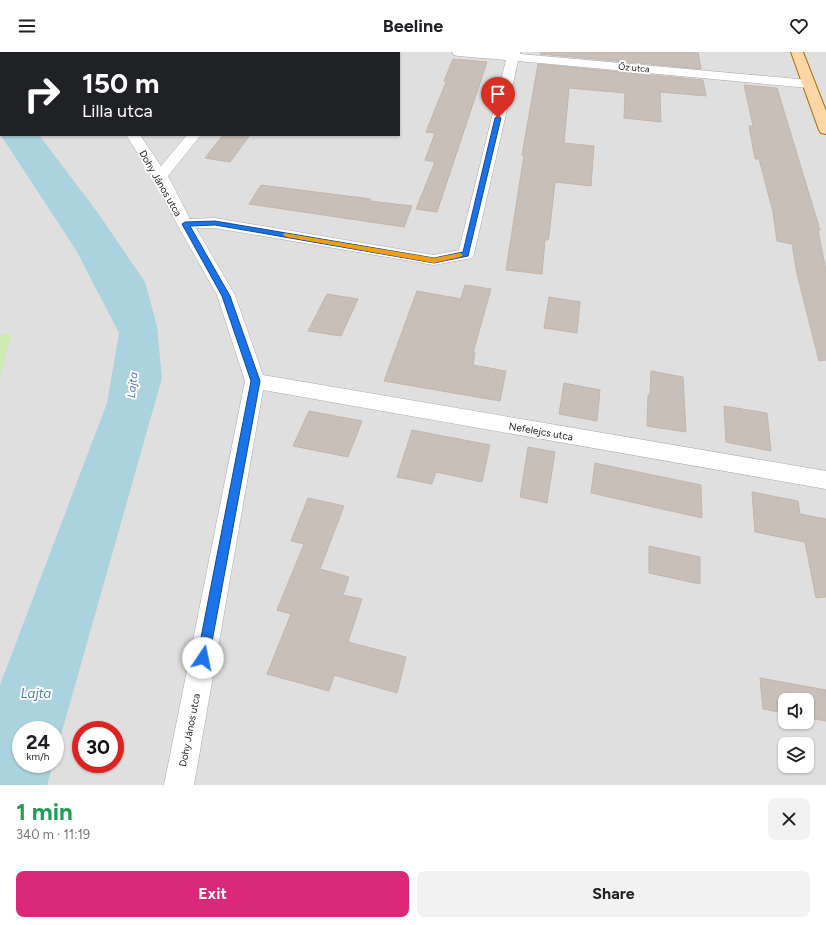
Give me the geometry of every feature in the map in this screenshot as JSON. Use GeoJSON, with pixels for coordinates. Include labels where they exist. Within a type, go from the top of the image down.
{"type":"FeatureCollection","features":[{"type":"Feature","properties":{"kind":"main road"},"geometry":{"type":"LineString","coordinates":[[797,52],[826,130]]}},
{"type":"Feature","properties":{"kind":"street","name":"Őz utca"},"geometry":{"type":"LineString","coordinates":[[458,52],[514,55],[809,84]]}},
{"type":"Feature","properties":{"kind":"street"},"geometry":{"type":"LineString","coordinates":[[185,224],[215,223],[434,260],[466,254],[514,55]]}},
{"type":"Feature","properties":{"kind":"street","name":"Dohy János utca"},"geometry":{"type":"LineString","coordinates":[[134,136],[160,176],[185,224],[226,296],[255,381],[179,785]]}},
{"type":"Feature","properties":{"kind":"street"},"geometry":{"type":"LineString","coordinates":[[160,176],[193,136]]}},
{"type":"Feature","properties":{"kind":"street","name":"Nefelejcs utca"},"geometry":{"type":"LineString","coordinates":[[255,381],[826,480]]}},
{"type":"Feature","properties":{"kind":"shaded area"},"geometry":{"type":"Polygon","coordinates":[[[400,52],[826,52],[826,785],[0,785],[0,136],[400,136],[400,52]]]}},
{"type":"Feature","properties":{"kind":"green space"},"geometry":{"type":"Polygon","coordinates":[[[12,334],[0,376],[0,335],[12,334]]]}},
{"type":"Feature","properties":{"kind":"water","name":"Lajta"},"geometry":{"type":"Polygon","coordinates":[[[1,136],[40,136],[98,213],[145,282],[157,326],[162,378],[64,724],[64,721],[12,721],[12,773],[50,773],[47,785],[0,785],[0,685],[107,403],[119,333],[76,250],[1,136]]]}},
{"type":"Feature","properties":{"kind":"building"},"geometry":{"type":"Polygon","coordinates":[[[541,52],[698,52],[701,69],[540,54],[541,52]]]}},
{"type":"Feature","properties":{"kind":"building"},"geometry":{"type":"Polygon","coordinates":[[[453,59],[487,62],[437,212],[416,209],[435,162],[425,160],[435,133],[426,132],[446,82],[444,81],[453,59]]]}},
{"type":"Feature","properties":{"kind":"building"},"geometry":{"type":"Polygon","coordinates":[[[538,64],[703,80],[706,96],[660,92],[661,122],[624,118],[625,93],[569,88],[564,143],[594,146],[591,186],[555,182],[549,236],[548,240],[545,240],[542,274],[506,270],[524,155],[522,155],[538,64]]]}},
{"type":"Feature","properties":{"kind":"building"},"geometry":{"type":"Polygon","coordinates":[[[744,85],[777,88],[820,230],[818,230],[826,271],[826,360],[819,361],[797,274],[792,244],[777,241],[773,212],[759,159],[755,159],[749,126],[753,126],[744,85]]]}},
{"type":"Feature","properties":{"kind":"building"},"geometry":{"type":"Polygon","coordinates":[[[222,136],[249,136],[230,162],[205,158],[222,136]]]}},
{"type":"Feature","properties":{"kind":"building"},"geometry":{"type":"Polygon","coordinates":[[[261,185],[371,199],[370,201],[412,206],[404,227],[249,204],[261,185]]]}},
{"type":"Feature","properties":{"kind":"building"},"geometry":{"type":"Polygon","coordinates":[[[465,285],[491,289],[473,353],[475,353],[473,365],[506,371],[500,401],[384,381],[417,291],[461,299],[465,285]]]}},
{"type":"Feature","properties":{"kind":"building"},"geometry":{"type":"Polygon","coordinates":[[[327,294],[358,299],[341,336],[308,331],[327,294]]]}},
{"type":"Feature","properties":{"kind":"building"},"geometry":{"type":"Polygon","coordinates":[[[549,297],[580,302],[577,333],[544,328],[549,297]]]}},
{"type":"Feature","properties":{"kind":"building"},"geometry":{"type":"Polygon","coordinates":[[[651,371],[683,377],[686,432],[647,426],[648,395],[650,395],[651,371]]]}},
{"type":"Feature","properties":{"kind":"building"},"geometry":{"type":"Polygon","coordinates":[[[564,383],[600,390],[597,421],[559,414],[564,383]]]}},
{"type":"Feature","properties":{"kind":"building"},"geometry":{"type":"Polygon","coordinates":[[[724,406],[767,413],[771,451],[726,442],[724,406]]]}},
{"type":"Feature","properties":{"kind":"building"},"geometry":{"type":"Polygon","coordinates":[[[309,411],[362,421],[348,457],[293,446],[309,411]]]}},
{"type":"Feature","properties":{"kind":"building"},"geometry":{"type":"Polygon","coordinates":[[[412,430],[490,445],[482,482],[436,472],[432,484],[397,477],[412,430]]]}},
{"type":"Feature","properties":{"kind":"building"},"geometry":{"type":"Polygon","coordinates":[[[528,447],[555,452],[547,503],[520,497],[528,447]]]}},
{"type":"Feature","properties":{"kind":"building"},"geometry":{"type":"Polygon","coordinates":[[[595,463],[701,485],[702,518],[591,493],[595,463]]]}},
{"type":"Feature","properties":{"kind":"building"},"geometry":{"type":"Polygon","coordinates":[[[752,492],[798,501],[800,514],[826,519],[826,597],[816,598],[805,542],[755,532],[752,492]]]}},
{"type":"Feature","properties":{"kind":"building"},"geometry":{"type":"Polygon","coordinates":[[[308,498],[344,506],[320,569],[349,577],[343,595],[362,599],[348,642],[406,657],[397,693],[334,675],[329,691],[267,674],[291,614],[277,610],[304,544],[291,541],[308,498]]]}},
{"type":"Feature","properties":{"kind":"building"},"geometry":{"type":"Polygon","coordinates":[[[649,546],[700,557],[700,584],[649,573],[649,546]]]}},
{"type":"Feature","properties":{"kind":"building"},"geometry":{"type":"Polygon","coordinates":[[[760,678],[826,690],[826,721],[814,719],[814,693],[778,693],[778,712],[763,709],[760,678]]]}},
{"type":"Feature","properties":{"kind":"slow traffic"},"geometry":{"type":"LineString","coordinates":[[287,235],[434,260],[460,255]]}},
{"type":"Feature","properties":{"kind":"route"},"geometry":{"type":"LineString","coordinates":[[203,658],[255,381],[226,296],[185,224],[215,223],[434,260],[466,254],[498,118]]}}]}
